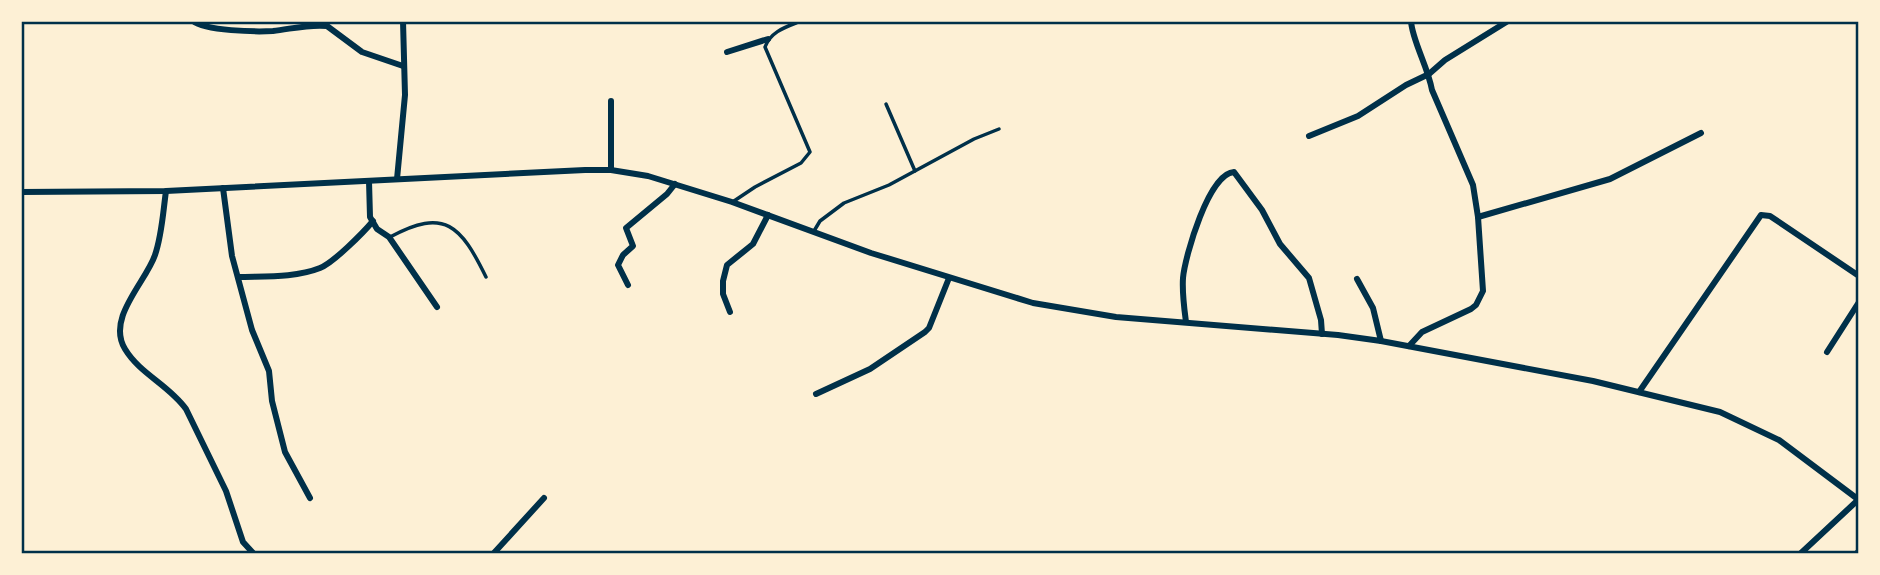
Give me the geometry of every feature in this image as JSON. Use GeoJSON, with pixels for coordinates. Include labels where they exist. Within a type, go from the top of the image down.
{"type":"FeatureCollection","features":[{"type":"Feature","properties":{"kind":"street"},"geometry":{"type":"LineString","coordinates":[[193,21],[199,26],[212,28],[269,31],[327,26],[362,52],[403,66]]}},
{"type":"Feature","properties":{"kind":"street"},"geometry":{"type":"LineString","coordinates":[[397,179],[405,95],[403,21]]}},
{"type":"Feature","properties":{"kind":"street"},"geometry":{"type":"LineString","coordinates":[[1409,346],[1422,332],[1471,309],[1483,292],[1473,185],[1432,90],[1411,21]]}},
{"type":"Feature","properties":{"kind":"street"},"geometry":{"type":"LineString","coordinates":[[1309,136],[1358,116],[1406,85],[1429,74],[1445,60],[1508,21]]}},
{"type":"Feature","properties":{"kind":"street"},"geometry":{"type":"LineString","coordinates":[[727,52],[768,39]]}},
{"type":"Feature","properties":{"kind":"street"},"geometry":{"type":"LineString","coordinates":[[611,102],[611,170]]}},
{"type":"Feature","properties":{"kind":"street"},"geometry":{"type":"LineString","coordinates":[[1478,217],[1610,179],[1701,133]]}},
{"type":"Feature","properties":{"kind":"street"},"geometry":{"type":"LineString","coordinates":[[21,192],[166,191],[611,170],[648,176],[732,202],[949,278],[1033,303],[1077,312],[1381,341],[1639,392],[1720,412],[1744,421],[1779,440],[1859,500],[1800,554]]}},
{"type":"Feature","properties":{"kind":"street"},"geometry":{"type":"LineString","coordinates":[[1186,322],[1183,275],[1197,223],[1222,177],[1228,172],[1234,172],[1262,210],[1280,244],[1309,278],[1321,320],[1322,334]]}},
{"type":"Feature","properties":{"kind":"street"},"geometry":{"type":"LineString","coordinates":[[369,181],[370,217],[377,229],[389,237],[437,307]]}},
{"type":"Feature","properties":{"kind":"street"},"geometry":{"type":"LineString","coordinates":[[628,285],[618,265],[623,255],[633,246],[626,228],[675,184]]}},
{"type":"Feature","properties":{"kind":"street"},"geometry":{"type":"LineString","coordinates":[[223,188],[232,256],[252,330],[269,371],[272,401],[285,452],[310,498]]}},
{"type":"Feature","properties":{"kind":"street"},"geometry":{"type":"LineString","coordinates":[[166,191],[155,256],[124,313],[121,324],[122,344],[142,370],[178,398],[186,409],[226,491],[243,542],[254,554]]}},
{"type":"Feature","properties":{"kind":"street"},"geometry":{"type":"LineString","coordinates":[[730,312],[723,294],[727,265],[753,244],[768,215]]}},
{"type":"Feature","properties":{"kind":"street"},"geometry":{"type":"LineString","coordinates":[[1639,392],[1761,215],[1770,216],[1859,276]]}},
{"type":"Feature","properties":{"kind":"street"},"geometry":{"type":"LineString","coordinates":[[238,277],[297,274],[322,268],[361,235],[373,221]]}},
{"type":"Feature","properties":{"kind":"street"},"geometry":{"type":"LineString","coordinates":[[816,394],[870,369],[925,332],[949,278]]}},
{"type":"Feature","properties":{"kind":"street"},"geometry":{"type":"LineString","coordinates":[[1357,279],[1373,308],[1381,341]]}},
{"type":"Feature","properties":{"kind":"street"},"geometry":{"type":"LineString","coordinates":[[1827,352],[1859,302]]}},
{"type":"Feature","properties":{"kind":"street"},"geometry":{"type":"LineString","coordinates":[[494,554],[544,498]]}},
{"type":"Feature","properties":{"kind":"lane"},"geometry":{"type":"LineString","coordinates":[[732,202],[802,163],[810,152],[765,47],[768,39],[777,32],[801,21]]}},
{"type":"Feature","properties":{"kind":"lane"},"geometry":{"type":"LineString","coordinates":[[886,104],[915,171]]}},
{"type":"Feature","properties":{"kind":"lane"},"geometry":{"type":"LineString","coordinates":[[814,231],[820,221],[844,203],[889,185],[974,139],[999,129]]}},
{"type":"Feature","properties":{"kind":"lane"},"geometry":{"type":"LineString","coordinates":[[389,237],[411,226],[438,221],[444,223],[468,244],[486,277]]}}]}
